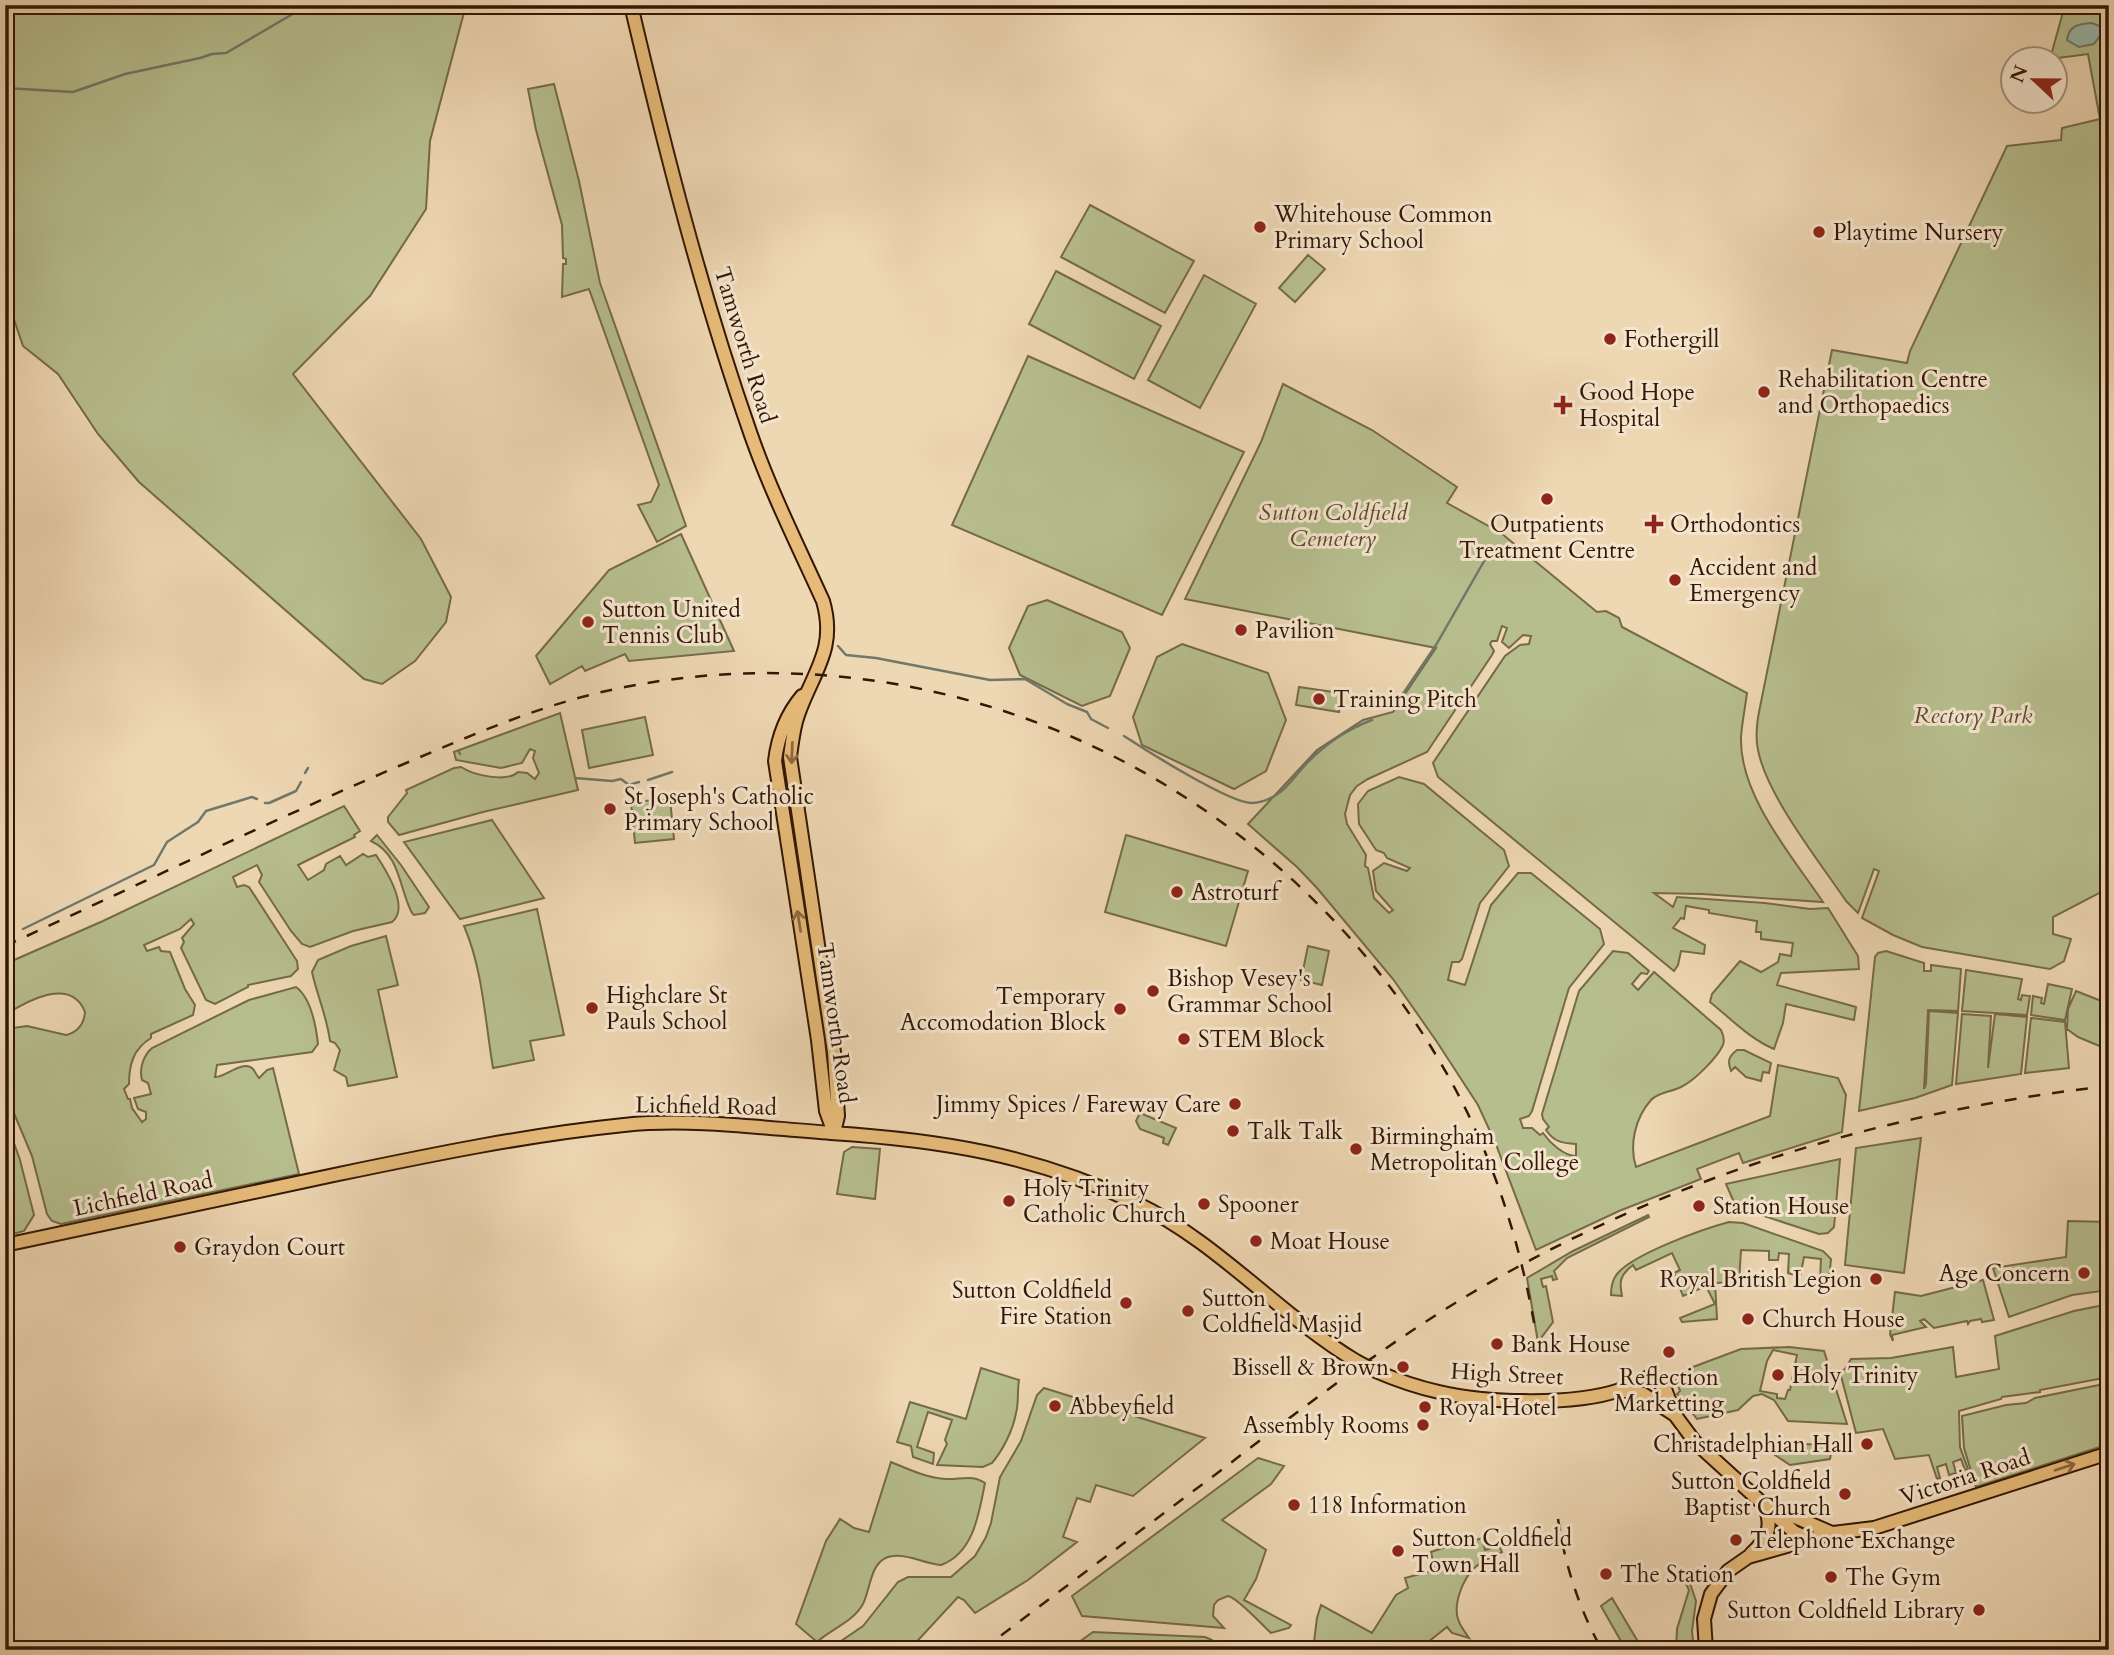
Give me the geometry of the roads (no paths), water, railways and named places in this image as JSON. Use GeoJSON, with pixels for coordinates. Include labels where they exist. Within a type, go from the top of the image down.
{"type":"FeatureCollection","features":[{"type":"Feature","properties":{"kind":"main road","name":"Tamworth Road"},"geometry":{"type":"LineString","coordinates":[[631,5],[657,116],[713,319],[768,479],[827,614],[828,639],[809,687],[791,709],[784,723],[775,761],[818,1040],[826,1111],[834,1133]]}},
{"type":"Feature","properties":{"kind":"main road","name":"Lichfield Road"},"geometry":{"type":"LineString","coordinates":[[5,1245],[402,1161],[527,1138],[626,1125],[749,1126],[922,1140],[976,1149],[1042,1165],[1157,1213],[1225,1260],[1335,1348],[1356,1361]]}},
{"type":"Feature","properties":{"kind":"main road","name":"High Street"},"geometry":{"type":"LineString","coordinates":[[1356,1361],[1398,1380],[1460,1396],[1544,1400],[1598,1395],[1620,1390],[1649,1377],[1663,1386],[1675,1415]]}},
{"type":"Feature","properties":{"kind":"main road","name":"High Street"},"geometry":{"type":"LineString","coordinates":[[1620,1390],[1643,1394],[1675,1415]]}},
{"type":"Feature","properties":{"kind":"main road"},"geometry":{"type":"LineString","coordinates":[[1675,1415],[1712,1460],[1794,1532],[1810,1539]]}},
{"type":"Feature","properties":{"kind":"main road","name":"Victoria Road"},"geometry":{"type":"LineString","coordinates":[[1748,1557],[1833,1533],[1874,1528],[2109,1453]]}},
{"type":"Feature","properties":{"kind":"main road"},"geometry":{"type":"LineString","coordinates":[[1763,1502],[1833,1533]]}},
{"type":"Feature","properties":{"kind":"main road"},"geometry":{"type":"LineString","coordinates":[[1706,1650],[1704,1619],[1711,1594],[1728,1571],[1748,1557],[1768,1534],[1769,1519],[1763,1502]]}},
{"type":"Feature","properties":{"kind":"waterway"},"geometry":{"type":"LineString","coordinates":[[5,88],[73,92],[125,74],[226,53],[308,5]]}},
{"type":"Feature","properties":{"kind":"waterway"},"geometry":{"type":"LineString","coordinates":[[1394,707],[1436,645],[1487,556]]}},
{"type":"Feature","properties":{"kind":"waterway"},"geometry":{"type":"LineString","coordinates":[[838,646],[846,655],[876,658],[990,680],[1025,679],[1067,704],[1087,712],[1091,719],[1108,728]]}},
{"type":"Feature","properties":{"kind":"waterway"},"geometry":{"type":"LineString","coordinates":[[1124,736],[1207,785],[1240,800],[1254,803],[1280,792],[1328,744],[1372,720]]}},
{"type":"Feature","properties":{"kind":"waterway"},"geometry":{"type":"LineString","coordinates":[[305,773],[308,768]]}},
{"type":"Feature","properties":{"kind":"waterway"},"geometry":{"type":"LineString","coordinates":[[648,780],[672,772]]}},
{"type":"Feature","properties":{"kind":"waterway"},"geometry":{"type":"LineString","coordinates":[[575,778],[612,781],[621,779],[629,785],[639,782]]}},
{"type":"Feature","properties":{"kind":"waterway"},"geometry":{"type":"LineString","coordinates":[[265,803],[296,791],[301,782]]}},
{"type":"Feature","properties":{"kind":"waterway"},"geometry":{"type":"LineString","coordinates":[[23,929],[154,865],[167,842],[198,822],[206,811],[252,797],[257,799]]}},
{"type":"Feature","properties":{"kind":"railway"},"geometry":{"type":"LineString","coordinates":[[5,946],[250,832],[455,742],[510,720],[595,694],[625,687],[749,673],[871,680],[990,706],[1102,751],[1207,812],[1302,888],[1384,979],[1452,1083],[1481,1141],[1513,1233],[1535,1328]]}},
{"type":"Feature","properties":{"kind":"railway"},"geometry":{"type":"LineString","coordinates":[[982,1650],[1372,1358],[1465,1297],[1539,1255],[1616,1218],[1695,1185],[1775,1157],[1940,1113],[2024,1097],[2109,1086]]}},
{"type":"Feature","properties":{"kind":"railway"},"geometry":{"type":"LineString","coordinates":[[1558,1519],[1574,1586],[1586,1619],[1602,1650]]}},
{"type":"Feature","properties":{"kind":"place","name":"Whitehouse Common Primary School"},"geometry":{"type":"Point","coordinates":[1260,227]}},
{"type":"Feature","properties":{"kind":"place","name":"Playtime Nursery"},"geometry":{"type":"Point","coordinates":[1819,232]}},
{"type":"Feature","properties":{"kind":"place","name":"Fothergill"},"geometry":{"type":"Point","coordinates":[1610,339]}},
{"type":"Feature","properties":{"kind":"place","name":"Rehabilitation Centre and Orthopaedics"},"geometry":{"type":"Point","coordinates":[1764,392]}},
{"type":"Feature","properties":{"kind":"place","name":"Good Hope Hospital"},"geometry":{"type":"Point","coordinates":[1563,405]}},
{"type":"Feature","properties":{"kind":"place","name":"Outpatients Treatment Centre"},"geometry":{"type":"Point","coordinates":[1547,499]}},
{"type":"Feature","properties":{"kind":"place","name":"Orthodontics"},"geometry":{"type":"Point","coordinates":[1654,524]}},
{"type":"Feature","properties":{"kind":"place","name":"Accident and Emergency"},"geometry":{"type":"Point","coordinates":[1675,580]}},
{"type":"Feature","properties":{"kind":"place","name":"Sutton United Tennis Club"},"geometry":{"type":"Point","coordinates":[588,622]}},
{"type":"Feature","properties":{"kind":"place","name":"Pavilion"},"geometry":{"type":"Point","coordinates":[1241,630]}},
{"type":"Feature","properties":{"kind":"place","name":"Training Pitch"},"geometry":{"type":"Point","coordinates":[1319,699]}},
{"type":"Feature","properties":{"kind":"place","name":"St Joseph's Catholic Primary School"},"geometry":{"type":"Point","coordinates":[610,809]}},
{"type":"Feature","properties":{"kind":"place","name":"Astroturf"},"geometry":{"type":"Point","coordinates":[1177,892]}},
{"type":"Feature","properties":{"kind":"place","name":"Bishop Vesey's Grammar School"},"geometry":{"type":"Point","coordinates":[1153,991]}},
{"type":"Feature","properties":{"kind":"place","name":"Highclare St Pauls School"},"geometry":{"type":"Point","coordinates":[592,1008]}},
{"type":"Feature","properties":{"kind":"place","name":"Temporary Accomodation Block"},"geometry":{"type":"Point","coordinates":[1120,1009]}},
{"type":"Feature","properties":{"kind":"place","name":"STEM Block"},"geometry":{"type":"Point","coordinates":[1184,1039]}},
{"type":"Feature","properties":{"kind":"place","name":"Jimmy Spices / Fareway Care"},"geometry":{"type":"Point","coordinates":[1235,1104]}},
{"type":"Feature","properties":{"kind":"place","name":"Talk Talk"},"geometry":{"type":"Point","coordinates":[1233,1131]}},
{"type":"Feature","properties":{"kind":"place","name":"Birmingham Metropolitan College"},"geometry":{"type":"Point","coordinates":[1356,1149]}},
{"type":"Feature","properties":{"kind":"place","name":"Holy Trinity Catholic Church"},"geometry":{"type":"Point","coordinates":[1009,1201]}},
{"type":"Feature","properties":{"kind":"place","name":"Spooner"},"geometry":{"type":"Point","coordinates":[1204,1204]}},
{"type":"Feature","properties":{"kind":"place","name":"Station House"},"geometry":{"type":"Point","coordinates":[1699,1206]}},
{"type":"Feature","properties":{"kind":"place","name":"Moat House"},"geometry":{"type":"Point","coordinates":[1256,1241]}},
{"type":"Feature","properties":{"kind":"place","name":"Graydon Court"},"geometry":{"type":"Point","coordinates":[180,1247]}},
{"type":"Feature","properties":{"kind":"place","name":"Age Concern"},"geometry":{"type":"Point","coordinates":[2084,1273]}},
{"type":"Feature","properties":{"kind":"place","name":"Royal British Legion"},"geometry":{"type":"Point","coordinates":[1876,1279]}},
{"type":"Feature","properties":{"kind":"place","name":"Sutton Coldfield Fire Station"},"geometry":{"type":"Point","coordinates":[1126,1303]}},
{"type":"Feature","properties":{"kind":"place","name":"Sutton Coldfield Masjid"},"geometry":{"type":"Point","coordinates":[1188,1311]}},
{"type":"Feature","properties":{"kind":"place","name":"Church House"},"geometry":{"type":"Point","coordinates":[1748,1319]}},
{"type":"Feature","properties":{"kind":"place","name":"Bank House"},"geometry":{"type":"Point","coordinates":[1497,1344]}},
{"type":"Feature","properties":{"kind":"place","name":"Reflection Marketting"},"geometry":{"type":"Point","coordinates":[1669,1352]}},
{"type":"Feature","properties":{"kind":"place","name":"Bissell & Brown"},"geometry":{"type":"Point","coordinates":[1403,1367]}},
{"type":"Feature","properties":{"kind":"place","name":"Holy Trinity"},"geometry":{"type":"Point","coordinates":[1778,1375]}},
{"type":"Feature","properties":{"kind":"place","name":"Abbeyfield"},"geometry":{"type":"Point","coordinates":[1055,1406]}},
{"type":"Feature","properties":{"kind":"place","name":"Royal Hotel"},"geometry":{"type":"Point","coordinates":[1425,1407]}},
{"type":"Feature","properties":{"kind":"place","name":"Assembly Rooms"},"geometry":{"type":"Point","coordinates":[1423,1425]}},
{"type":"Feature","properties":{"kind":"place","name":"Christadelphian Hall"},"geometry":{"type":"Point","coordinates":[1867,1444]}},
{"type":"Feature","properties":{"kind":"place","name":"Sutton Coldfield Baptist Church"},"geometry":{"type":"Point","coordinates":[1845,1494]}},
{"type":"Feature","properties":{"kind":"place","name":"118 Information"},"geometry":{"type":"Point","coordinates":[1294,1505]}},
{"type":"Feature","properties":{"kind":"place","name":"Telephone Exchange"},"geometry":{"type":"Point","coordinates":[1736,1540]}},
{"type":"Feature","properties":{"kind":"place","name":"Sutton Coldfield Town Hall"},"geometry":{"type":"Point","coordinates":[1398,1551]}},
{"type":"Feature","properties":{"kind":"place","name":"The Station"},"geometry":{"type":"Point","coordinates":[1606,1574]}},
{"type":"Feature","properties":{"kind":"place","name":"The Gym"},"geometry":{"type":"Point","coordinates":[1831,1577]}},
{"type":"Feature","properties":{"kind":"place","name":"Sutton Coldfield Library"},"geometry":{"type":"Point","coordinates":[1979,1610]}},
{"type":"Feature","properties":{"kind":"park label","name":"Sutton Coldfield Cemetery"},"geometry":{"type":"Point","coordinates":[1333,525]}},
{"type":"Feature","properties":{"kind":"park label","name":"Rectory Park"},"geometry":{"type":"Point","coordinates":[1973,715]}}]}
